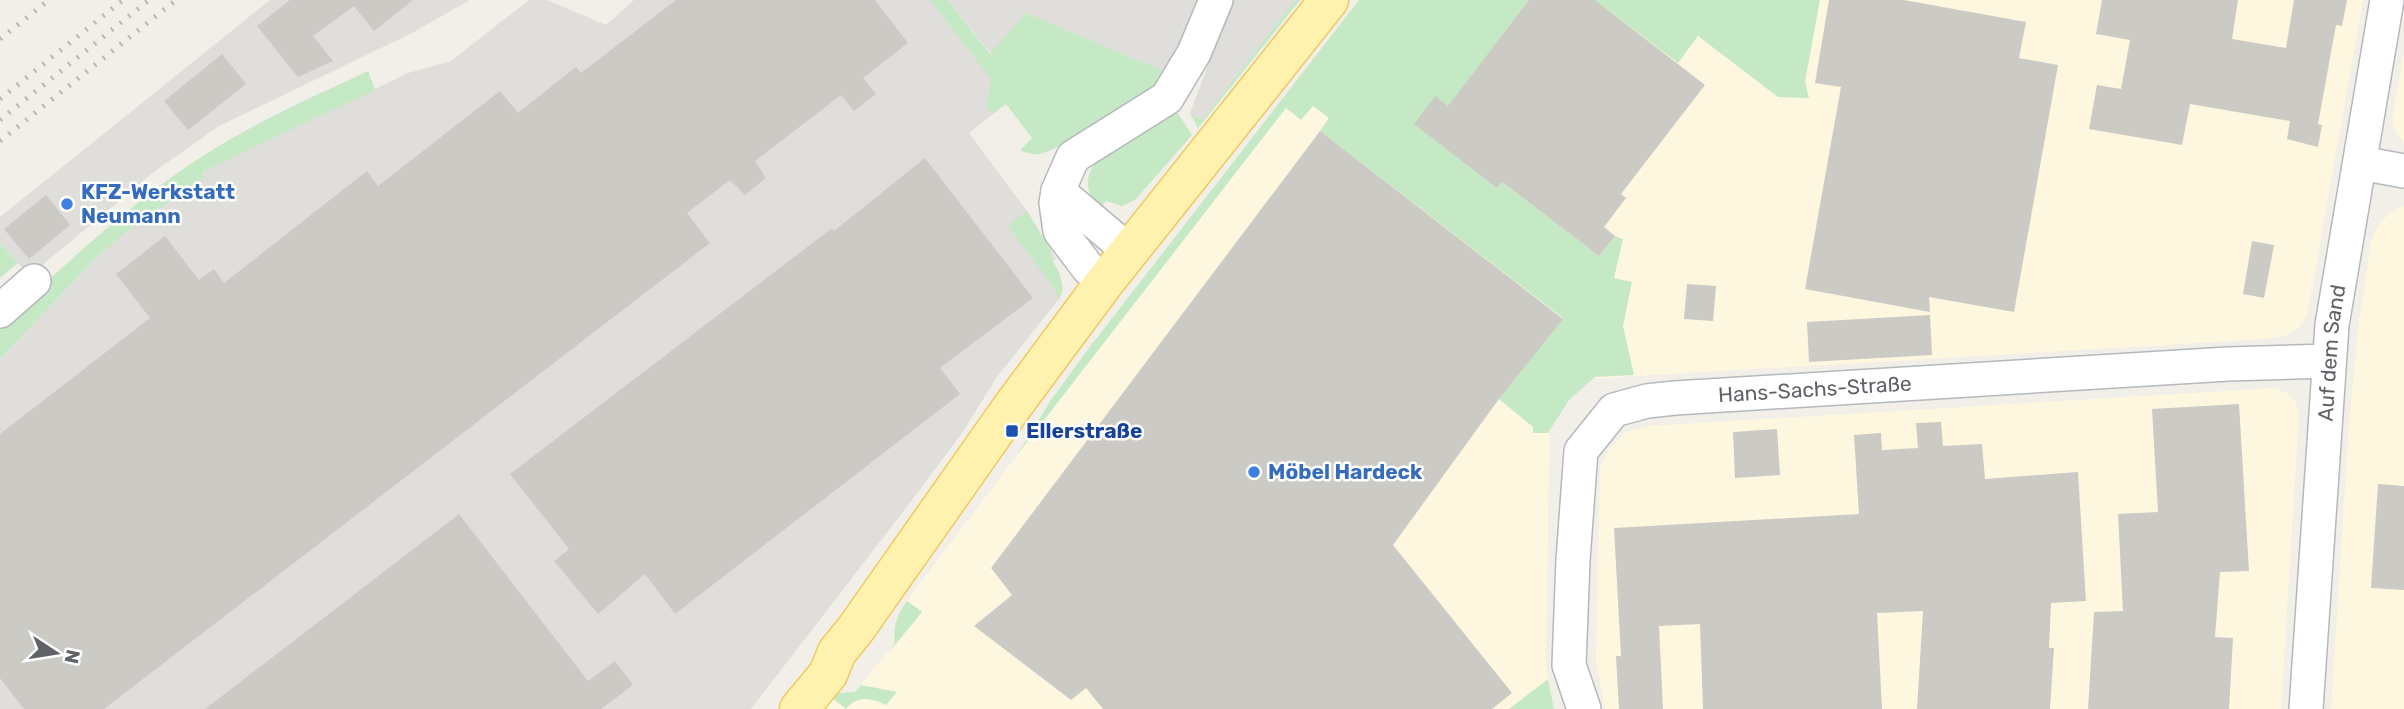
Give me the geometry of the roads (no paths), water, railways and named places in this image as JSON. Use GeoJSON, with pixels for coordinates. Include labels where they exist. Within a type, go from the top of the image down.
{"type":"FeatureCollection","features":[{"type":"Feature","properties":{"kind":"main road"},"geometry":{"type":"LineString","coordinates":[[799,709],[828,674],[837,652],[1012,407],[1129,251],[1328,0]]}},
{"type":"Feature","properties":{"kind":"main road"},"geometry":{"type":"LineString","coordinates":[[774,709],[817,659],[837,652]]}},
{"type":"Feature","properties":{"kind":"street"},"geometry":{"type":"LineString","coordinates":[[1104,284],[1076,254],[1060,231],[1056,204],[1058,191],[1073,157],[1167,98],[1194,53],[1216,0]]}},
{"type":"Feature","properties":{"kind":"street","name":"Auf dem Sand"},"geometry":{"type":"LineString","coordinates":[[2306,709],[2332,324],[2387,0]]}},
{"type":"Feature","properties":{"kind":"street"},"geometry":{"type":"LineString","coordinates":[[2360,163],[2404,171]]}},
{"type":"Feature","properties":{"kind":"street"},"geometry":{"type":"LineString","coordinates":[[1058,191],[1129,251]]}},
{"type":"Feature","properties":{"kind":"street"},"geometry":{"type":"LineString","coordinates":[[0,311],[34,281]]}},
{"type":"Feature","properties":{"kind":"street","name":"Hans-Sachs-Straße"},"geometry":{"type":"LineString","coordinates":[[1584,709],[1569,665],[1581,451],[1614,410],[1647,401],[1717,395],[2228,364],[2329,361]]}},
{"type":"Feature","properties":{"kind":"railway"},"geometry":{"type":"LineString","coordinates":[[0,39],[49,0]]}},
{"type":"Feature","properties":{"kind":"railway"},"geometry":{"type":"LineString","coordinates":[[0,99],[123,0]]}},
{"type":"Feature","properties":{"kind":"railway"},"geometry":{"type":"LineString","coordinates":[[0,120],[149,0]]}},
{"type":"Feature","properties":{"kind":"railway"},"geometry":{"type":"LineString","coordinates":[[0,141],[176,0]]}},
{"type":"Feature","properties":{"kind":"place","name":"KFZ-Werkstatt Neumann"},"geometry":{"type":"Point","coordinates":[67,204]}},
{"type":"Feature","properties":{"kind":"place","name":"Ellerstraße"},"geometry":{"type":"Point","coordinates":[1012,431]}},
{"type":"Feature","properties":{"kind":"place","name":"Möbel Hardeck"},"geometry":{"type":"Point","coordinates":[1254,472]}}]}
